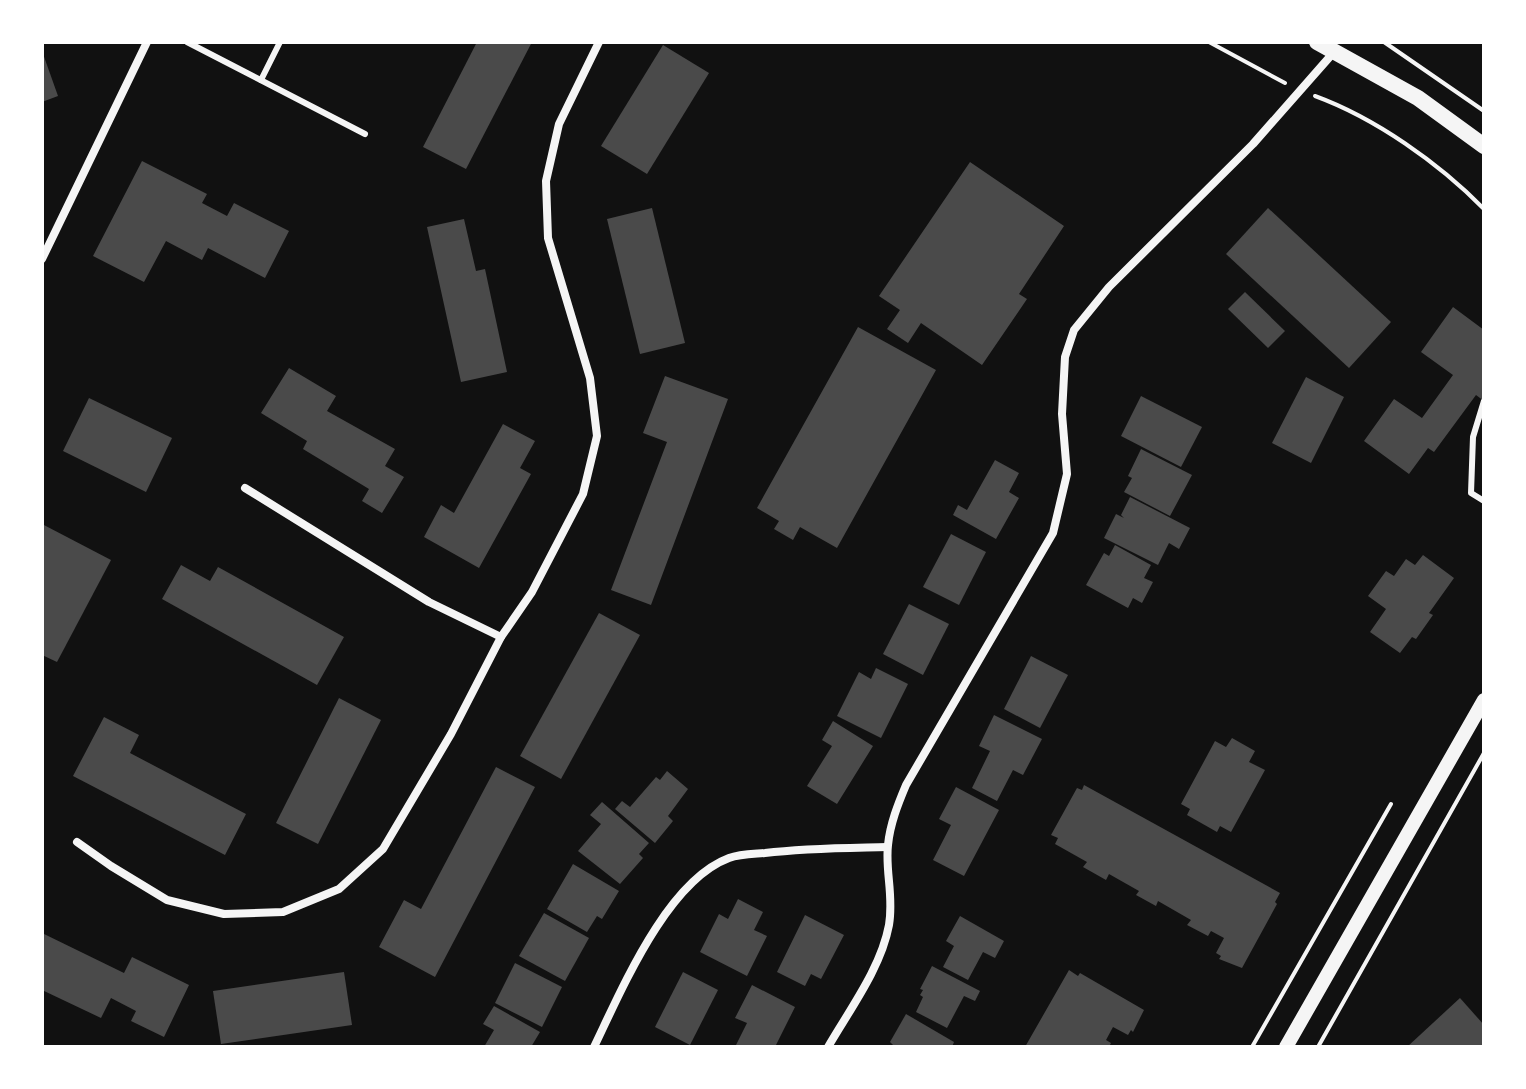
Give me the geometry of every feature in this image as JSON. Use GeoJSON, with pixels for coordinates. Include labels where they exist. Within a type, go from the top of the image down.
{"type":"FeatureCollection","features":[{"type":"Feature","properties":{"kind":"main road"},"geometry":{"type":"LineString","coordinates":[[1317,42],[1418,98],[1484,146]]}},
{"type":"Feature","properties":{"kind":"street"},"geometry":{"type":"LineString","coordinates":[[42,259],[147,42]]}},
{"type":"Feature","properties":{"kind":"street"},"geometry":{"type":"LineString","coordinates":[[77,842],[167,900],[224,914],[283,912],[339,889],[383,849],[451,734],[501,637],[532,592],[583,494],[597,436],[590,378],[548,238],[546,181],[559,124],[599,42]]}},
{"type":"Feature","properties":{"kind":"street"},"geometry":{"type":"LineString","coordinates":[[828,1047],[880,956],[889,927],[893,898],[887,847],[895,812],[906,785],[1053,533],[1067,474],[1063,400],[1065,357],[1074,330],[1109,287],[1253,144],[1334,51]]}},
{"type":"Feature","properties":{"kind":"street"},"geometry":{"type":"LineString","coordinates":[[245,488],[429,602],[501,637]]}},
{"type":"Feature","properties":{"kind":"street"},"geometry":{"type":"LineString","coordinates":[[1286,1047],[1484,700]]}},
{"type":"Feature","properties":{"kind":"street"},"geometry":{"type":"LineString","coordinates":[[594,1047],[623,986],[667,911],[706,869],[732,856],[801,849],[887,847]]}},
{"type":"Feature","properties":{"kind":"lane"},"geometry":{"type":"LineString","coordinates":[[187,42],[365,134]]}},
{"type":"Feature","properties":{"kind":"lane"},"geometry":{"type":"LineString","coordinates":[[261,80],[280,42]]}},
{"type":"Feature","properties":{"kind":"lane"},"geometry":{"type":"LineString","coordinates":[[1484,401],[1473,437],[1471,493],[1484,501]]}},
{"type":"Feature","properties":{"kind":"path"},"geometry":{"type":"LineString","coordinates":[[1209,42],[1300,91],[1335,103],[1369,120],[1484,209]]}},
{"type":"Feature","properties":{"kind":"path"},"geometry":{"type":"LineString","coordinates":[[1384,42],[1484,111]]}},
{"type":"Feature","properties":{"kind":"path"},"geometry":{"type":"LineString","coordinates":[[1318,1047],[1484,753]]}},
{"type":"Feature","properties":{"kind":"path"},"geometry":{"type":"LineString","coordinates":[[1252,1047],[1391,804]]}},
{"type":"Feature","properties":{"kind":"building"},"geometry":{"type":"Polygon","coordinates":[[[477,42],[532,42],[466,169],[423,147],[477,42]]]}},
{"type":"Feature","properties":{"kind":"building"},"geometry":{"type":"Polygon","coordinates":[[[663,45],[709,73],[647,174],[601,146],[663,45]]]}},
{"type":"Feature","properties":{"kind":"building"},"geometry":{"type":"Polygon","coordinates":[[[42,51],[58,96],[42,102],[42,51]]]}},
{"type":"Feature","properties":{"kind":"building"},"geometry":{"type":"Polygon","coordinates":[[[142,161],[207,194],[202,203],[227,216],[234,203],[289,231],[265,278],[208,248],[202,260],[166,241],[144,282],[93,256],[142,161]]]}},
{"type":"Feature","properties":{"kind":"building"},"geometry":{"type":"Polygon","coordinates":[[[970,162],[1064,226],[1019,294],[1027,299],[982,365],[921,323],[908,343],[887,329],[900,310],[879,296],[970,162]]]}},
{"type":"Feature","properties":{"kind":"building"},"geometry":{"type":"Polygon","coordinates":[[[652,208],[685,343],[640,354],[607,219],[652,208]]]}},
{"type":"Feature","properties":{"kind":"building"},"geometry":{"type":"Polygon","coordinates":[[[1268,208],[1391,322],[1349,368],[1226,254],[1268,208]]]}},
{"type":"Feature","properties":{"kind":"building"},"geometry":{"type":"Polygon","coordinates":[[[464,219],[476,271],[485,269],[507,372],[461,382],[427,227],[464,219]]]}},
{"type":"Feature","properties":{"kind":"building"},"geometry":{"type":"Polygon","coordinates":[[[1245,292],[1285,331],[1268,348],[1228,309],[1245,292]]]}},
{"type":"Feature","properties":{"kind":"building"},"geometry":{"type":"Polygon","coordinates":[[[1453,307],[1484,330],[1484,401],[1476,395],[1434,452],[1428,448],[1409,474],[1364,441],[1394,399],[1422,418],[1453,375],[1421,352],[1453,307]]]}},
{"type":"Feature","properties":{"kind":"building"},"geometry":{"type":"Polygon","coordinates":[[[858,327],[936,370],[837,548],[800,527],[793,540],[774,529],[779,521],[757,508],[858,327]]]}},
{"type":"Feature","properties":{"kind":"building"},"geometry":{"type":"Polygon","coordinates":[[[289,368],[336,396],[327,411],[395,449],[385,466],[404,477],[382,513],[362,501],[369,489],[303,449],[307,441],[261,413],[289,368]]]}},
{"type":"Feature","properties":{"kind":"building"},"geometry":{"type":"Polygon","coordinates":[[[665,376],[728,399],[651,605],[611,590],[667,442],[643,433],[665,376]]]}},
{"type":"Feature","properties":{"kind":"building"},"geometry":{"type":"Polygon","coordinates":[[[1306,377],[1344,397],[1311,463],[1272,443],[1306,377]]]}},
{"type":"Feature","properties":{"kind":"building"},"geometry":{"type":"Polygon","coordinates":[[[1141,396],[1202,427],[1181,467],[1121,436],[1141,396]]]}},
{"type":"Feature","properties":{"kind":"building"},"geometry":{"type":"Polygon","coordinates":[[[89,398],[172,438],[146,492],[63,451],[89,398]]]}},
{"type":"Feature","properties":{"kind":"building"},"geometry":{"type":"Polygon","coordinates":[[[503,424],[535,441],[520,468],[531,474],[479,568],[424,537],[441,505],[454,513],[503,424]]]}},
{"type":"Feature","properties":{"kind":"building"},"geometry":{"type":"Polygon","coordinates":[[[1141,449],[1192,475],[1170,516],[1124,492],[1141,449]]]}},
{"type":"Feature","properties":{"kind":"building"},"geometry":{"type":"Polygon","coordinates":[[[995,460],[1019,473],[1009,492],[1019,498],[996,539],[953,515],[958,505],[967,510],[995,460]]]}},
{"type":"Feature","properties":{"kind":"building"},"geometry":{"type":"Polygon","coordinates":[[[1130,497],[1190,528],[1179,549],[1169,543],[1158,565],[1104,538],[1116,514],[1124,518],[1121,515],[1130,497]]]}},
{"type":"Feature","properties":{"kind":"building"},"geometry":{"type":"Polygon","coordinates":[[[42,524],[111,560],[57,662],[42,655],[42,524]]]}},
{"type":"Feature","properties":{"kind":"building"},"geometry":{"type":"Polygon","coordinates":[[[951,534],[986,552],[959,605],[923,587],[951,534]]]}},
{"type":"Feature","properties":{"kind":"building"},"geometry":{"type":"Polygon","coordinates":[[[1115,545],[1151,565],[1144,578],[1153,582],[1142,603],[1133,598],[1128,608],[1086,585],[1104,553],[1109,556],[1115,545]]]}},
{"type":"Feature","properties":{"kind":"building"},"geometry":{"type":"Polygon","coordinates":[[[1423,555],[1454,578],[1429,613],[1433,615],[1416,639],[1412,637],[1400,653],[1370,632],[1386,609],[1368,596],[1386,571],[1394,576],[1406,559],[1415,565],[1423,555]]]}},
{"type":"Feature","properties":{"kind":"building"},"geometry":{"type":"Polygon","coordinates":[[[181,565],[210,581],[218,567],[344,637],[317,685],[162,599],[181,565]]]}},
{"type":"Feature","properties":{"kind":"building"},"geometry":{"type":"Polygon","coordinates":[[[909,604],[949,624],[923,675],[883,654],[909,604]]]}},
{"type":"Feature","properties":{"kind":"building"},"geometry":{"type":"Polygon","coordinates":[[[599,613],[640,635],[561,779],[520,756],[599,613]]]}},
{"type":"Feature","properties":{"kind":"building"},"geometry":{"type":"Polygon","coordinates":[[[1031,656],[1068,675],[1040,728],[1004,709],[1031,656]]]}},
{"type":"Feature","properties":{"kind":"building"},"geometry":{"type":"Polygon","coordinates":[[[876,668],[908,684],[881,738],[837,716],[859,672],[871,679],[876,668]]]}},
{"type":"Feature","properties":{"kind":"building"},"geometry":{"type":"Polygon","coordinates":[[[339,698],[381,720],[318,844],[276,823],[339,698]]]}},
{"type":"Feature","properties":{"kind":"building"},"geometry":{"type":"Polygon","coordinates":[[[994,715],[1042,739],[1023,775],[1013,770],[997,801],[972,788],[990,751],[979,746],[994,715]]]}},
{"type":"Feature","properties":{"kind":"building"},"geometry":{"type":"Polygon","coordinates":[[[104,717],[139,735],[130,753],[246,814],[225,855],[73,776],[104,717]]]}},
{"type":"Feature","properties":{"kind":"building"},"geometry":{"type":"Polygon","coordinates":[[[833,721],[873,746],[837,804],[807,786],[832,746],[822,740],[833,721]]]}},
{"type":"Feature","properties":{"kind":"building"},"geometry":{"type":"Polygon","coordinates":[[[1232,738],[1255,751],[1249,762],[1265,770],[1231,832],[1220,826],[1217,832],[1187,815],[1190,809],[1181,804],[1215,741],[1226,747],[1232,738]]]}},
{"type":"Feature","properties":{"kind":"building"},"geometry":{"type":"Polygon","coordinates":[[[496,767],[535,787],[435,977],[379,947],[404,900],[421,909],[496,767]]]}},
{"type":"Feature","properties":{"kind":"building"},"geometry":{"type":"Polygon","coordinates":[[[667,771],[688,789],[668,816],[673,821],[655,843],[615,809],[622,801],[630,807],[656,777],[660,780],[667,771]]]}},
{"type":"Feature","properties":{"kind":"building"},"geometry":{"type":"Polygon","coordinates":[[[1084,785],[1280,893],[1242,968],[1219,959],[1221,956],[1216,953],[1224,938],[1211,931],[1208,936],[1187,925],[1191,920],[1158,901],[1156,906],[1136,895],[1139,891],[1109,874],[1106,880],[1083,867],[1087,862],[1055,844],[1058,838],[1051,835],[1077,788],[1082,790],[1084,785]]]}},
{"type":"Feature","properties":{"kind":"building"},"geometry":{"type":"Polygon","coordinates":[[[956,787],[999,810],[964,876],[933,860],[951,825],[939,819],[956,787]]]}},
{"type":"Feature","properties":{"kind":"building"},"geometry":{"type":"Polygon","coordinates":[[[602,802],[649,843],[639,854],[643,858],[620,884],[578,851],[601,824],[590,815],[602,802]]]}},
{"type":"Feature","properties":{"kind":"building"},"geometry":{"type":"Polygon","coordinates":[[[573,864],[619,891],[602,919],[597,916],[587,932],[547,909],[573,864]]]}},
{"type":"Feature","properties":{"kind":"building"},"geometry":{"type":"Polygon","coordinates":[[[738,899],[763,912],[754,930],[767,936],[747,976],[700,952],[719,914],[728,919],[738,899]]]}},
{"type":"Feature","properties":{"kind":"building"},"geometry":{"type":"Polygon","coordinates":[[[544,913],[589,938],[565,981],[519,956],[544,913]]]}},
{"type":"Feature","properties":{"kind":"building"},"geometry":{"type":"Polygon","coordinates":[[[805,915],[844,935],[821,979],[811,974],[805,986],[777,972],[805,915]]]}},
{"type":"Feature","properties":{"kind":"building"},"geometry":{"type":"Polygon","coordinates":[[[960,916],[1004,941],[995,958],[983,952],[968,980],[943,967],[954,946],[946,941],[960,916]]]}},
{"type":"Feature","properties":{"kind":"building"},"geometry":{"type":"Polygon","coordinates":[[[42,933],[124,973],[132,957],[189,985],[164,1037],[131,1021],[136,1011],[111,998],[101,1018],[42,990],[42,933]]]}},
{"type":"Feature","properties":{"kind":"building"},"geometry":{"type":"Polygon","coordinates":[[[515,963],[562,987],[542,1027],[495,1003],[515,963]]]}},
{"type":"Feature","properties":{"kind":"building"},"geometry":{"type":"Polygon","coordinates":[[[932,966],[980,991],[975,1001],[964,996],[947,1028],[916,1012],[923,997],[920,995],[923,990],[920,989],[932,966]]]}},
{"type":"Feature","properties":{"kind":"building"},"geometry":{"type":"Polygon","coordinates":[[[1069,970],[1078,976],[1080,973],[1144,1010],[1133,1032],[1131,1030],[1128,1035],[1113,1027],[1106,1040],[1111,1043],[1109,1047],[1025,1047],[1069,970]]]}},
{"type":"Feature","properties":{"kind":"building"},"geometry":{"type":"Polygon","coordinates":[[[344,972],[352,1025],[221,1044],[213,991],[344,972]]]}},
{"type":"Feature","properties":{"kind":"building"},"geometry":{"type":"Polygon","coordinates":[[[683,972],[718,990],[690,1045],[655,1027],[683,972]]]}},
{"type":"Feature","properties":{"kind":"building"},"geometry":{"type":"Polygon","coordinates":[[[752,985],[795,1007],[775,1047],[736,1045],[747,1023],[735,1018],[752,985]]]}},
{"type":"Feature","properties":{"kind":"building"},"geometry":{"type":"Polygon","coordinates":[[[1460,998],[1484,1025],[1484,1047],[1407,1047],[1460,998]]]}},
{"type":"Feature","properties":{"kind":"building"},"geometry":{"type":"Polygon","coordinates":[[[494,1006],[540,1032],[531,1047],[484,1047],[494,1030],[483,1024],[494,1006]]]}},
{"type":"Feature","properties":{"kind":"building"},"geometry":{"type":"Polygon","coordinates":[[[906,1014],[954,1042],[952,1047],[895,1047],[890,1042],[906,1014]]]}}]}
